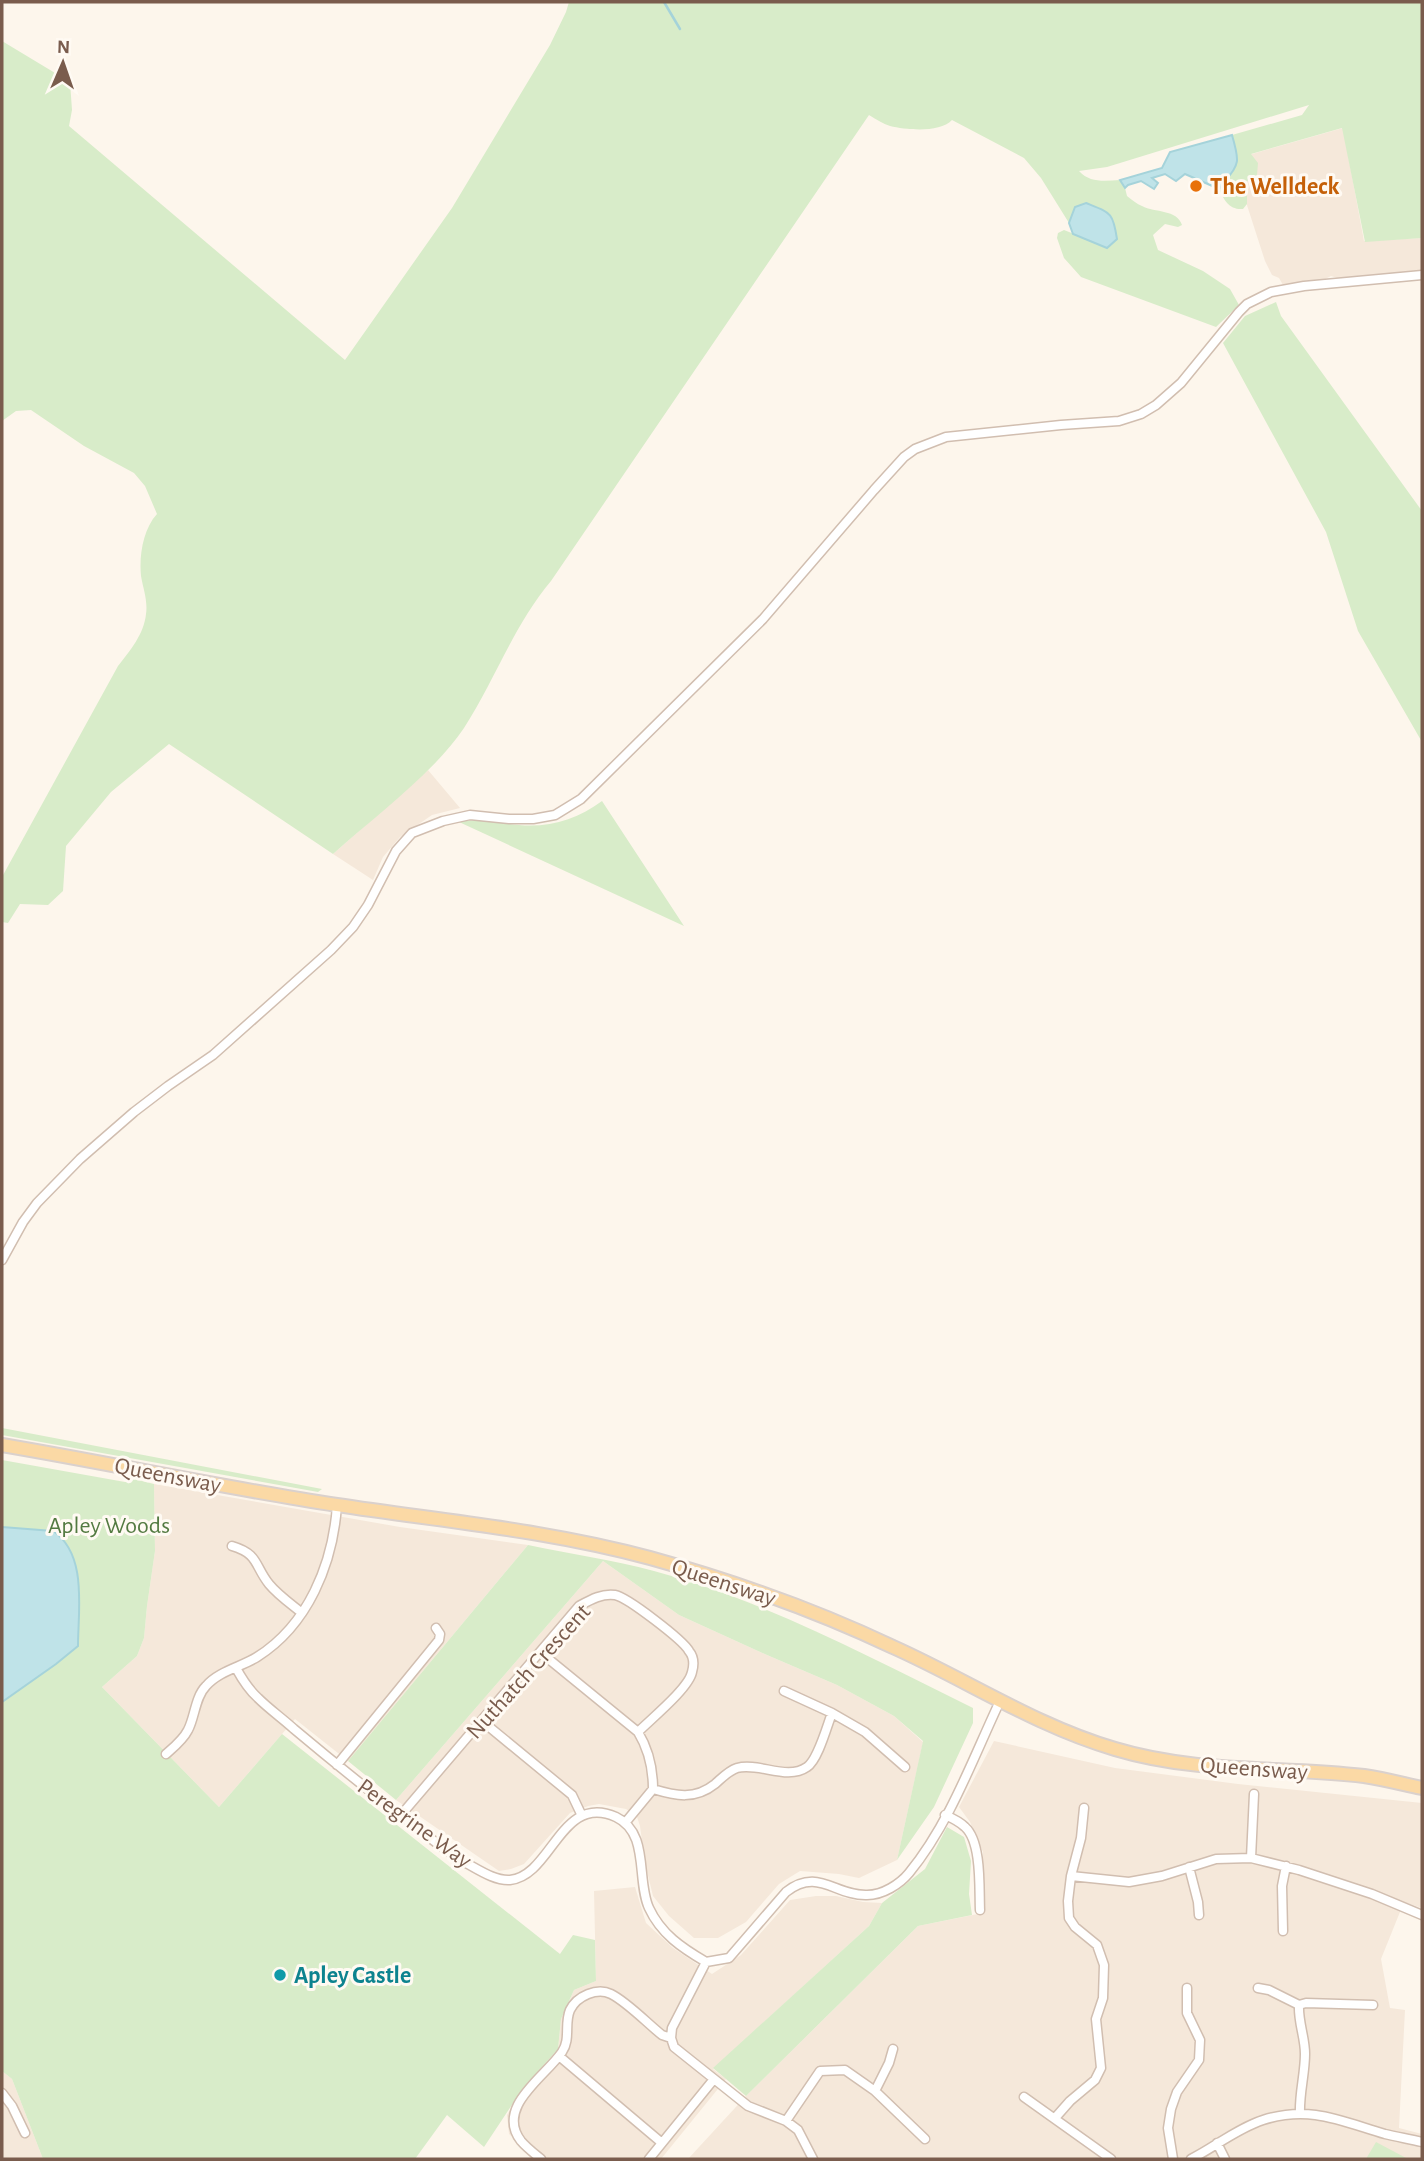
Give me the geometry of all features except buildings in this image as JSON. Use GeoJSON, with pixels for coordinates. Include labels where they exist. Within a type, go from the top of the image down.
{"type":"FeatureCollection","features":[{"type":"Feature","properties":{"kind":"main road","name":"Queensway"},"geometry":{"type":"LineString","coordinates":[[2,1445],[337,1505],[550,1535],[613,1549],[697,1572],[843,1624],[1043,1721],[1114,1749],[1170,1762],[1231,1769],[1366,1776],[1422,1787]]}},
{"type":"Feature","properties":{"kind":"street"},"geometry":{"type":"LineString","coordinates":[[2,1260],[37,1203],[80,1159],[134,1112],[213,1055],[331,950],[353,927],[368,905],[396,851],[412,833],[443,821],[470,815],[533,819],[555,815],[581,799],[763,619],[874,490],[904,457],[915,449],[946,437],[1119,421],[1141,414],[1181,383],[1239,312],[1261,296],[1304,286],[1422,275]]}},
{"type":"Feature","properties":{"kind":"street"},"geometry":{"type":"LineString","coordinates":[[166,1754],[189,1728],[204,1686],[271,1648],[302,1613],[320,1581],[330,1551],[337,1505]]}},
{"type":"Feature","properties":{"kind":"street"},"geometry":{"type":"LineString","coordinates":[[232,1546],[245,1549],[252,1555],[267,1582],[302,1613]]}},
{"type":"Feature","properties":{"kind":"street","name":"Nuthatch Crescent"},"geometry":{"type":"LineString","coordinates":[[401,1815],[579,1606],[601,1596],[612,1595],[626,1599],[684,1644],[693,1658],[694,1665],[687,1684],[638,1732]]}},
{"type":"Feature","properties":{"kind":"street"},"geometry":{"type":"LineString","coordinates":[[337,1765],[439,1640],[440,1634],[436,1628]]}},
{"type":"Feature","properties":{"kind":"street"},"geometry":{"type":"LineString","coordinates":[[540,1652],[638,1732],[648,1749],[653,1790],[625,1823]]}},
{"type":"Feature","properties":{"kind":"street","name":"Peregrine Way"},"geometry":{"type":"LineString","coordinates":[[236,1668],[245,1684],[259,1699],[337,1765],[464,1862],[503,1880],[514,1880],[527,1873],[562,1831],[582,1816]]}},
{"type":"Feature","properties":{"kind":"street"},"geometry":{"type":"LineString","coordinates":[[784,1691],[865,1732],[905,1767]]}},
{"type":"Feature","properties":{"kind":"street"},"geometry":{"type":"LineString","coordinates":[[482,1721],[572,1796],[582,1816],[604,1813],[625,1823],[638,1843],[643,1889],[648,1907],[659,1926],[677,1945],[706,1962],[729,1958],[794,1886],[813,1881],[822,1882],[847,1893],[872,1895],[895,1885],[908,1874],[946,1815],[1000,1701]]}},
{"type":"Feature","properties":{"kind":"street"},"geometry":{"type":"LineString","coordinates":[[653,1790],[687,1797],[713,1786],[735,1769],[758,1767],[790,1771],[808,1767],[814,1759],[832,1713]]}},
{"type":"Feature","properties":{"kind":"street"},"geometry":{"type":"LineString","coordinates":[[1251,1858],[1254,1794]]}},
{"type":"Feature","properties":{"kind":"street"},"geometry":{"type":"LineString","coordinates":[[1055,2118],[1095,2080],[1101,2068],[1096,2019],[1103,1998],[1104,1965],[1097,1945],[1075,1927],[1069,1918],[1071,1876],[1081,1838],[1084,1808]]}},
{"type":"Feature","properties":{"kind":"street"},"geometry":{"type":"LineString","coordinates":[[946,1815],[967,1828],[973,1840],[977,1855],[980,1910]]}},
{"type":"Feature","properties":{"kind":"street"},"geometry":{"type":"LineString","coordinates":[[1071,1876],[1129,1882],[1162,1876],[1216,1859],[1251,1858],[1286,1866],[1422,1915]]}},
{"type":"Feature","properties":{"kind":"street"},"geometry":{"type":"LineString","coordinates":[[1283,1931],[1282,1886],[1286,1866]]}},
{"type":"Feature","properties":{"kind":"street"},"geometry":{"type":"LineString","coordinates":[[1189,1867],[1199,1915]]}},
{"type":"Feature","properties":{"kind":"street"},"geometry":{"type":"LineString","coordinates":[[706,1962],[672,2028],[674,2047],[747,2106],[786,2121],[798,2130],[813,2159]]}},
{"type":"Feature","properties":{"kind":"street"},"geometry":{"type":"LineString","coordinates":[[1174,2159],[1168,2128],[1171,2109],[1178,2092],[1199,2060],[1200,2040],[1187,2013],[1187,1988]]}},
{"type":"Feature","properties":{"kind":"street"},"geometry":{"type":"LineString","coordinates":[[1258,1989],[1269,1990],[1299,2005],[1373,2006]]}},
{"type":"Feature","properties":{"kind":"street"},"geometry":{"type":"LineString","coordinates":[[541,2159],[520,2140],[514,2127],[516,2106],[559,2056],[566,2042],[568,2017],[572,2006],[581,1998],[597,1992],[612,1995],[662,2035],[671,2038]]}},
{"type":"Feature","properties":{"kind":"street"},"geometry":{"type":"LineString","coordinates":[[1299,2005],[1305,2053],[1300,2084],[1300,2114]]}},
{"type":"Feature","properties":{"kind":"street"},"geometry":{"type":"LineString","coordinates":[[875,2091],[893,2049]]}},
{"type":"Feature","properties":{"kind":"street"},"geometry":{"type":"LineString","coordinates":[[559,2056],[662,2143]]}},
{"type":"Feature","properties":{"kind":"street"},"geometry":{"type":"LineString","coordinates":[[786,2121],[820,2071],[845,2070],[875,2091],[925,2139]]}},
{"type":"Feature","properties":{"kind":"street"},"geometry":{"type":"LineString","coordinates":[[649,2159],[715,2079]]}},
{"type":"Feature","properties":{"kind":"street"},"geometry":{"type":"LineString","coordinates":[[2,2093],[12,2106],[25,2133]]}},
{"type":"Feature","properties":{"kind":"street"},"geometry":{"type":"LineString","coordinates":[[1024,2098],[1111,2159]]}},
{"type":"Feature","properties":{"kind":"street"},"geometry":{"type":"LineString","coordinates":[[1191,2159],[1261,2121],[1300,2114],[1341,2119],[1385,2134],[1422,2142]]}},
{"type":"Feature","properties":{"kind":"street"},"geometry":{"type":"LineString","coordinates":[[1217,2143],[1225,2159]]}},
{"type":"Feature","properties":{"kind":"shaded area"},"geometry":{"type":"Polygon","coordinates":[[[1343,128],[1364,241],[1422,238],[1422,273],[1341,279],[1331,276],[1321,281],[1283,285],[1279,278],[1272,275],[1265,261],[1235,168],[1238,158],[1343,128]]]}},
{"type":"Feature","properties":{"kind":"shaded area"},"geometry":{"type":"Polygon","coordinates":[[[428,770],[460,808],[432,815],[400,837],[383,857],[373,880],[333,854],[428,770]]]}},
{"type":"Feature","properties":{"kind":"shaded area"},"geometry":{"type":"Polygon","coordinates":[[[154,1484],[400,1527],[528,1545],[348,1761],[295,1719],[219,1807],[102,1687],[137,1656],[144,1638],[155,1551],[154,1484]]]}},
{"type":"Feature","properties":{"kind":"shaded area"},"geometry":{"type":"Polygon","coordinates":[[[603,1561],[679,1615],[837,1685],[894,1716],[923,1742],[897,1860],[859,1878],[800,1871],[779,1884],[746,1922],[718,1938],[694,1938],[669,1916],[653,1896],[640,1826],[637,1817],[626,1809],[599,1804],[570,1813],[524,1864],[499,1871],[396,1800],[603,1561]]]}},
{"type":"Feature","properties":{"kind":"shaded area"},"geometry":{"type":"Polygon","coordinates":[[[994,1741],[1115,1768],[1422,1803],[1422,1908],[1404,1902],[1381,1959],[1390,2008],[1405,2010],[1399,2128],[1422,2134],[1422,2159],[688,2159],[746,2096],[918,1926],[983,1913],[983,1852],[970,1822],[959,1807],[994,1741]]]}},
{"type":"Feature","properties":{"kind":"shaded area"},"geometry":{"type":"Polygon","coordinates":[[[635,1887],[646,1923],[673,1948],[712,1974],[741,1955],[790,1900],[836,1896],[882,1903],[869,1926],[713,2069],[726,2079],[661,2159],[537,2159],[509,2134],[507,2115],[523,2088],[558,2049],[561,2019],[574,1990],[596,1981],[594,1891],[635,1887]]]}},
{"type":"Feature","properties":{"kind":"shaded area"},"geometry":{"type":"Polygon","coordinates":[[[2,2071],[12,2079],[43,2159],[2,2159],[2,2071]]]}},
{"type":"Feature","properties":{"kind":"green space"},"geometry":{"type":"Polygon","coordinates":[[[569,2],[1422,2],[1422,238],[1365,242],[1342,128],[1251,154],[1258,163],[1257,175],[1247,181],[1247,204],[1243,209],[1238,209],[1228,204],[1219,189],[1236,164],[1237,153],[1232,135],[1302,115],[1309,105],[1107,167],[1079,171],[1093,179],[1120,180],[1127,196],[1136,203],[1171,214],[1179,220],[1182,225],[1178,227],[1165,224],[1153,235],[1158,250],[1203,271],[1230,289],[1239,305],[1216,327],[1081,277],[1064,258],[1057,238],[1058,233],[1064,230],[1107,247],[1075,207],[1069,223],[1041,178],[1024,158],[952,120],[932,129],[914,129],[890,126],[869,115],[526,616],[464,728],[437,761],[403,794],[333,854],[169,744],[111,792],[66,846],[63,891],[48,905],[20,904],[8,923],[2,922],[2,877],[118,666],[136,642],[145,621],[146,599],[141,576],[141,552],[148,527],[157,514],[145,486],[134,473],[84,446],[31,410],[16,411],[2,421],[2,41],[70,82],[72,110],[69,126],[345,360],[452,208],[550,45],[569,2]]]}},
{"type":"Feature","properties":{"kind":"green space"},"geometry":{"type":"Polygon","coordinates":[[[1276,302],[1281,316],[1422,511],[1422,742],[1358,631],[1326,532],[1223,343],[1245,316],[1276,302]]]}},
{"type":"Feature","properties":{"kind":"green space"},"geometry":{"type":"Polygon","coordinates":[[[602,801],[684,926],[459,822],[541,825],[573,817],[602,801]]]}},
{"type":"Feature","properties":{"kind":"green space"},"geometry":{"type":"Polygon","coordinates":[[[2,1428],[322,1489],[318,1492],[2,1435],[2,1428]]]}},
{"type":"Feature","properties":{"kind":"green space","name":"Apley Woods"},"geometry":{"type":"Polygon","coordinates":[[[2,1460],[125,1482],[134,1479],[154,1484],[155,1551],[144,1638],[137,1656],[102,1687],[219,1807],[282,1734],[560,1954],[573,1935],[595,1940],[596,1981],[574,1990],[561,2019],[558,2049],[523,2088],[484,2147],[447,2115],[415,2159],[43,2159],[12,2079],[2,2071],[2,1702],[77,1646],[69,1548],[53,1531],[2,1527],[2,1460]]]}},
{"type":"Feature","properties":{"kind":"green space"},"geometry":{"type":"Polygon","coordinates":[[[528,1545],[607,1560],[696,1583],[777,1614],[973,1708],[973,1723],[934,1807],[897,1860],[923,1741],[894,1716],[837,1685],[679,1615],[603,1561],[396,1800],[348,1761],[528,1545]]]}},
{"type":"Feature","properties":{"kind":"green space"},"geometry":{"type":"Polygon","coordinates":[[[947,1827],[964,1837],[971,1861],[969,1894],[972,1915],[918,1926],[746,2096],[713,2068],[869,1926],[882,1903],[925,1869],[947,1827]]]}},
{"type":"Feature","properties":{"kind":"green space"},"geometry":{"type":"Polygon","coordinates":[[[1376,2142],[1408,2159],[1366,2159],[1376,2142]]]}},
{"type":"Feature","properties":{"kind":"water"},"geometry":{"type":"Polygon","coordinates":[[[1232,135],[1237,153],[1236,164],[1219,189],[1185,174],[1176,181],[1165,174],[1152,178],[1158,183],[1154,189],[1141,181],[1125,188],[1120,180],[1162,168],[1170,152],[1232,135]]]}},
{"type":"Feature","properties":{"kind":"water"},"geometry":{"type":"Polygon","coordinates":[[[1086,203],[1106,212],[1112,218],[1117,239],[1107,248],[1073,234],[1069,223],[1075,207],[1086,203]]]}},
{"type":"Feature","properties":{"kind":"water"},"geometry":{"type":"Polygon","coordinates":[[[2,1527],[53,1531],[64,1541],[76,1568],[79,1600],[78,1646],[2,1702],[2,1527]]]}},
{"type":"Feature","properties":{"kind":"waterway"},"geometry":{"type":"LineString","coordinates":[[664,2],[680,29]]}},
{"type":"Feature","properties":{"kind":"place","name":"The Welldeck"},"geometry":{"type":"Point","coordinates":[1196,186]}},
{"type":"Feature","properties":{"kind":"place","name":"Apley Castle"},"geometry":{"type":"Point","coordinates":[280,1975]}}]}
